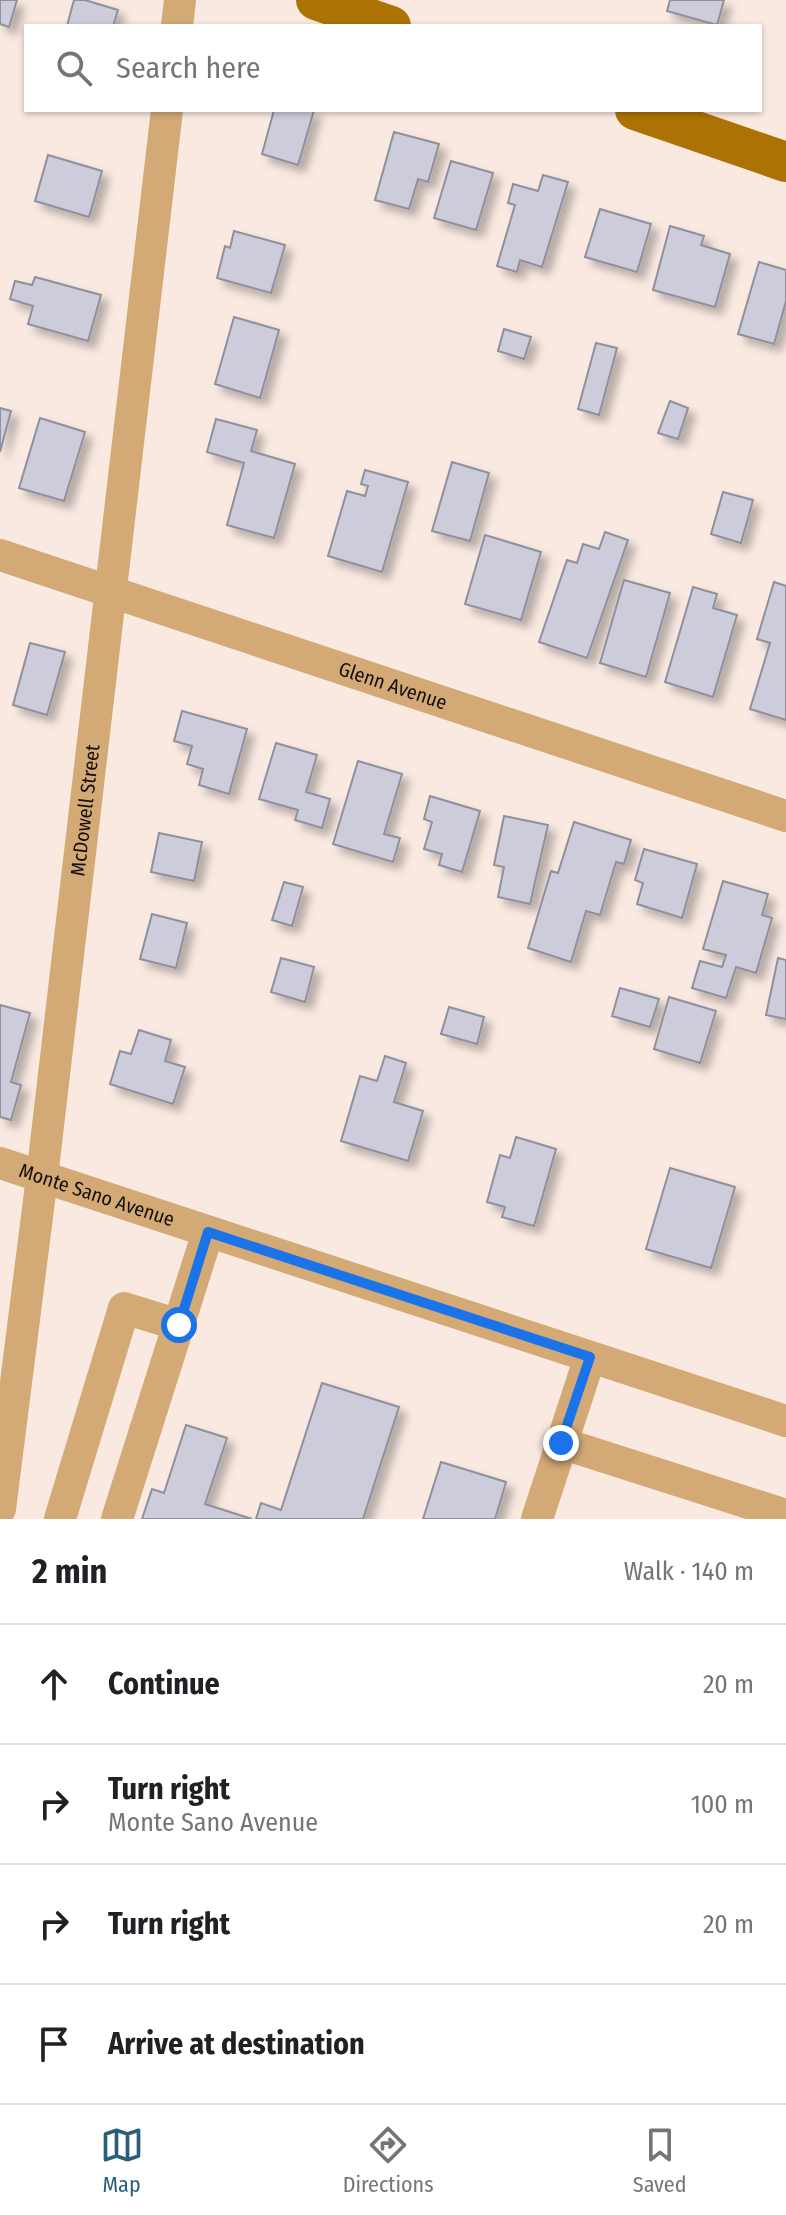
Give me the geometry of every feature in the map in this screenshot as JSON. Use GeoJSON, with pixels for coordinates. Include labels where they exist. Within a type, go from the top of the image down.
{"type":"FeatureCollection","features":[{"type":"Feature","properties":{"kind":"main road"},"geometry":{"type":"LineString","coordinates":[[316,0],[385,24]]}},
{"type":"Feature","properties":{"kind":"main road"},"geometry":{"type":"LineString","coordinates":[[641,112],[786,162]]}},
{"type":"Feature","properties":{"kind":"street"},"geometry":{"type":"LineString","coordinates":[[177,24],[180,0]]}},
{"type":"Feature","properties":{"kind":"street","name":"McDowell Street"},"geometry":{"type":"LineString","coordinates":[[0,1509],[5,1429],[42,1177],[167,112]]}},
{"type":"Feature","properties":{"kind":"street","name":"Glenn Avenue"},"geometry":{"type":"LineString","coordinates":[[0,555],[786,816]]}},
{"type":"Feature","properties":{"kind":"street","name":"Monte Sano Avenue"},"geometry":{"type":"LineString","coordinates":[[0,1163],[786,1421]]}},
{"type":"Feature","properties":{"kind":"street"},"geometry":{"type":"LineString","coordinates":[[117,1519],[208,1232]]}},
{"type":"Feature","properties":{"kind":"street"},"geometry":{"type":"LineString","coordinates":[[60,1519],[124,1308],[179,1325]]}},
{"type":"Feature","properties":{"kind":"street"},"geometry":{"type":"LineString","coordinates":[[547,1516],[561,1443],[590,1357]]}},
{"type":"Feature","properties":{"kind":"street"},"geometry":{"type":"LineString","coordinates":[[561,1443],[786,1515]]}},
{"type":"Feature","properties":{"kind":"building"},"geometry":{"type":"Polygon","coordinates":[[[0,0],[17,0],[9,27],[0,24],[0,0]]]}},
{"type":"Feature","properties":{"kind":"building"},"geometry":{"type":"Polygon","coordinates":[[[74,0],[85,0],[118,10],[114,24],[68,24],[74,0]]]}},
{"type":"Feature","properties":{"kind":"building"},"geometry":{"type":"Polygon","coordinates":[[[670,0],[724,0],[717,24],[667,11],[670,0]]]}},
{"type":"Feature","properties":{"kind":"building"},"geometry":{"type":"Polygon","coordinates":[[[273,112],[313,112],[298,165],[262,154],[273,112]]]}},
{"type":"Feature","properties":{"kind":"building"},"geometry":{"type":"Polygon","coordinates":[[[394,132],[439,144],[428,182],[418,179],[409,209],[375,200],[394,132]]]}},
{"type":"Feature","properties":{"kind":"building"},"geometry":{"type":"Polygon","coordinates":[[[48,155],[102,171],[89,217],[35,201],[48,155]]]}},
{"type":"Feature","properties":{"kind":"building"},"geometry":{"type":"Polygon","coordinates":[[[451,161],[493,173],[476,230],[434,218],[451,161]]]}},
{"type":"Feature","properties":{"kind":"building"},"geometry":{"type":"Polygon","coordinates":[[[543,175],[568,182],[542,267],[520,260],[517,272],[497,266],[515,205],[508,203],[513,184],[538,191],[543,175]]]}},
{"type":"Feature","properties":{"kind":"building"},"geometry":{"type":"Polygon","coordinates":[[[600,209],[651,224],[637,272],[585,257],[600,209]]]}},
{"type":"Feature","properties":{"kind":"building"},"geometry":{"type":"Polygon","coordinates":[[[670,226],[704,236],[701,245],[730,254],[715,307],[653,290],[670,226]]]}},
{"type":"Feature","properties":{"kind":"building"},"geometry":{"type":"Polygon","coordinates":[[[234,231],[285,245],[271,293],[217,278],[225,246],[230,248],[234,231]]]}},
{"type":"Feature","properties":{"kind":"building"},"geometry":{"type":"Polygon","coordinates":[[[759,262],[786,270],[786,301],[774,344],[738,334],[759,262]]]}},
{"type":"Feature","properties":{"kind":"building"},"geometry":{"type":"Polygon","coordinates":[[[35,277],[101,295],[88,341],[28,324],[33,306],[10,299],[15,281],[32,285],[35,277]]]}},
{"type":"Feature","properties":{"kind":"building"},"geometry":{"type":"Polygon","coordinates":[[[234,317],[279,330],[260,398],[215,384],[234,317]]]}},
{"type":"Feature","properties":{"kind":"building"},"geometry":{"type":"Polygon","coordinates":[[[504,329],[531,337],[524,359],[498,351],[504,329]]]}},
{"type":"Feature","properties":{"kind":"building"},"geometry":{"type":"Polygon","coordinates":[[[596,343],[617,348],[599,415],[578,409],[596,343]]]}},
{"type":"Feature","properties":{"kind":"building"},"geometry":{"type":"Polygon","coordinates":[[[670,401],[688,408],[678,439],[658,433],[670,401]]]}},
{"type":"Feature","properties":{"kind":"building"},"geometry":{"type":"Polygon","coordinates":[[[0,408],[11,411],[0,452],[0,408]]]}},
{"type":"Feature","properties":{"kind":"building"},"geometry":{"type":"Polygon","coordinates":[[[40,418],[85,432],[64,501],[19,488],[40,418]]]}},
{"type":"Feature","properties":{"kind":"building"},"geometry":{"type":"Polygon","coordinates":[[[216,419],[257,430],[251,451],[295,464],[274,538],[227,525],[244,463],[207,452],[216,419]]]}},
{"type":"Feature","properties":{"kind":"building"},"geometry":{"type":"Polygon","coordinates":[[[452,462],[489,473],[470,541],[432,531],[452,462]]]}},
{"type":"Feature","properties":{"kind":"building"},"geometry":{"type":"Polygon","coordinates":[[[365,470],[408,482],[382,572],[328,556],[347,491],[365,496],[368,486],[361,484],[365,470]]]}},
{"type":"Feature","properties":{"kind":"building"},"geometry":{"type":"Polygon","coordinates":[[[723,492],[753,500],[741,543],[711,534],[723,492]]]}},
{"type":"Feature","properties":{"kind":"building"},"geometry":{"type":"Polygon","coordinates":[[[605,532],[628,540],[587,658],[539,642],[567,560],[577,563],[583,544],[599,549],[605,532]]]}},
{"type":"Feature","properties":{"kind":"building"},"geometry":{"type":"Polygon","coordinates":[[[485,535],[541,552],[521,620],[465,604],[485,535]]]}},
{"type":"Feature","properties":{"kind":"building"},"geometry":{"type":"Polygon","coordinates":[[[624,580],[670,593],[646,677],[600,663],[624,580]]]}},
{"type":"Feature","properties":{"kind":"building"},"geometry":{"type":"Polygon","coordinates":[[[774,582],[786,586],[786,720],[750,709],[770,643],[757,639],[774,582]]]}},
{"type":"Feature","properties":{"kind":"building"},"geometry":{"type":"Polygon","coordinates":[[[693,587],[717,594],[713,608],[737,615],[713,697],[665,682],[693,587]]]}},
{"type":"Feature","properties":{"kind":"building"},"geometry":{"type":"Polygon","coordinates":[[[30,643],[65,652],[47,715],[13,705],[30,643]]]}},
{"type":"Feature","properties":{"kind":"building"},"geometry":{"type":"Polygon","coordinates":[[[182,711],[247,729],[229,794],[199,785],[203,769],[187,764],[192,746],[174,741],[182,711]]]}},
{"type":"Feature","properties":{"kind":"building"},"geometry":{"type":"Polygon","coordinates":[[[276,743],[317,755],[306,792],[330,799],[322,828],[295,820],[298,810],[259,799],[276,743]]]}},
{"type":"Feature","properties":{"kind":"building"},"geometry":{"type":"Polygon","coordinates":[[[358,761],[402,774],[384,834],[400,838],[393,862],[333,844],[358,761]]]}},
{"type":"Feature","properties":{"kind":"building"},"geometry":{"type":"Polygon","coordinates":[[[430,796],[480,811],[462,872],[439,865],[442,854],[424,849],[432,822],[424,819],[430,796]]]}},
{"type":"Feature","properties":{"kind":"building"},"geometry":{"type":"Polygon","coordinates":[[[504,816],[548,825],[530,904],[498,897],[504,867],[494,865],[504,816]]]}},
{"type":"Feature","properties":{"kind":"building"},"geometry":{"type":"Polygon","coordinates":[[[574,822],[631,840],[624,864],[616,862],[600,915],[586,911],[571,962],[528,948],[551,871],[558,873],[574,822]]]}},
{"type":"Feature","properties":{"kind":"building"},"geometry":{"type":"Polygon","coordinates":[[[159,833],[202,842],[194,881],[151,872],[159,833]]]}},
{"type":"Feature","properties":{"kind":"building"},"geometry":{"type":"Polygon","coordinates":[[[644,849],[697,864],[682,918],[637,904],[643,883],[635,880],[644,849]]]}},
{"type":"Feature","properties":{"kind":"building"},"geometry":{"type":"Polygon","coordinates":[[[723,881],[768,894],[762,915],[772,918],[756,973],[736,967],[726,998],[692,988],[700,961],[722,967],[726,955],[703,949],[723,881]]]}},
{"type":"Feature","properties":{"kind":"building"},"geometry":{"type":"Polygon","coordinates":[[[284,882],[303,887],[292,926],[272,920],[284,882]]]}},
{"type":"Feature","properties":{"kind":"building"},"geometry":{"type":"Polygon","coordinates":[[[152,914],[187,923],[176,968],[140,959],[152,914]]]}},
{"type":"Feature","properties":{"kind":"building"},"geometry":{"type":"Polygon","coordinates":[[[281,958],[314,967],[305,1002],[271,992],[281,958]]]}},
{"type":"Feature","properties":{"kind":"building"},"geometry":{"type":"Polygon","coordinates":[[[778,958],[786,960],[786,1019],[766,1015],[778,958]]]}},
{"type":"Feature","properties":{"kind":"building"},"geometry":{"type":"Polygon","coordinates":[[[620,988],[659,999],[650,1027],[612,1016],[620,988]]]}},
{"type":"Feature","properties":{"kind":"building"},"geometry":{"type":"Polygon","coordinates":[[[669,997],[716,1011],[700,1063],[654,1049],[669,997]]]}},
{"type":"Feature","properties":{"kind":"building"},"geometry":{"type":"Polygon","coordinates":[[[0,1005],[30,1013],[11,1082],[21,1085],[11,1120],[0,1117],[0,1005]]]}},
{"type":"Feature","properties":{"kind":"building"},"geometry":{"type":"Polygon","coordinates":[[[449,1007],[484,1017],[477,1044],[441,1034],[449,1007]]]}},
{"type":"Feature","properties":{"kind":"building"},"geometry":{"type":"Polygon","coordinates":[[[139,1030],[171,1040],[165,1061],[185,1067],[173,1104],[110,1084],[120,1051],[131,1054],[139,1030]]]}},
{"type":"Feature","properties":{"kind":"building"},"geometry":{"type":"Polygon","coordinates":[[[385,1056],[406,1063],[394,1102],[423,1111],[408,1161],[341,1141],[360,1076],[377,1081],[385,1056]]]}},
{"type":"Feature","properties":{"kind":"building"},"geometry":{"type":"Polygon","coordinates":[[[516,1137],[556,1149],[534,1226],[502,1217],[505,1207],[487,1202],[500,1155],[510,1158],[516,1137]]]}},
{"type":"Feature","properties":{"kind":"building"},"geometry":{"type":"Polygon","coordinates":[[[670,1168],[735,1187],[711,1268],[646,1249],[670,1168]]]}},
{"type":"Feature","properties":{"kind":"building"},"geometry":{"type":"Polygon","coordinates":[[[322,1383],[399,1407],[363,1519],[256,1519],[261,1503],[281,1510],[322,1383]]]}},
{"type":"Feature","properties":{"kind":"building"},"geometry":{"type":"Polygon","coordinates":[[[186,1425],[227,1438],[205,1504],[252,1519],[142,1519],[152,1489],[164,1493],[186,1425]]]}},
{"type":"Feature","properties":{"kind":"building"},"geometry":{"type":"Polygon","coordinates":[[[441,1462],[506,1482],[495,1519],[423,1519],[441,1462]]]}},
{"type":"Feature","properties":{"kind":"route"},"geometry":{"type":"LineString","coordinates":[[179,1325],[208,1232],[590,1357],[561,1443]]}}]}
